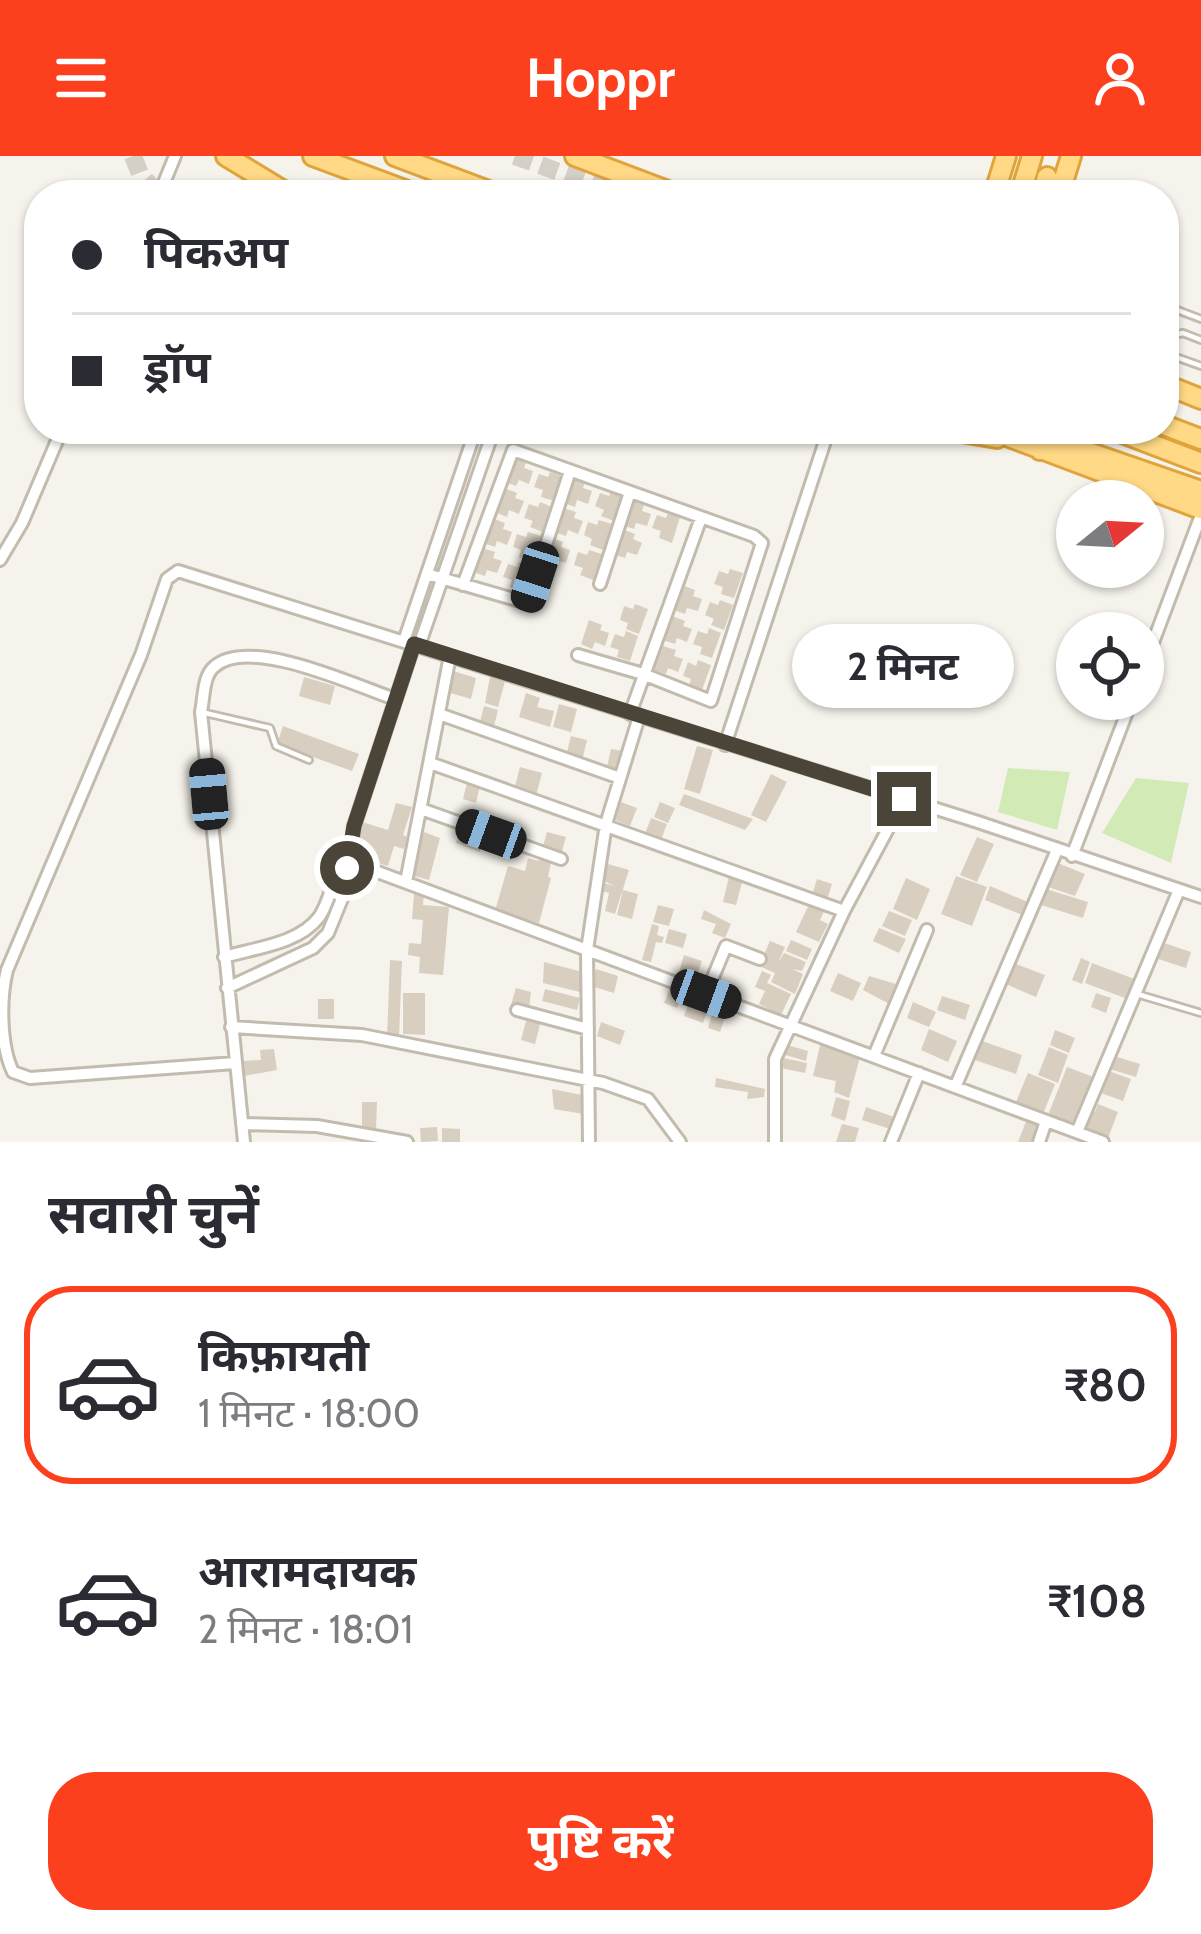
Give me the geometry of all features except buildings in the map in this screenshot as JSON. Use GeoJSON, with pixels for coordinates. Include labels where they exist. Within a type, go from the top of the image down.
{"type":"FeatureCollection","features":[{"type":"Feature","properties":{"kind":"highway"},"geometry":{"type":"LineString","coordinates":[[226,156],[265,180]]}},
{"type":"Feature","properties":{"kind":"highway"},"geometry":{"type":"LineString","coordinates":[[313,156],[378,180]]}},
{"type":"Feature","properties":{"kind":"highway"},"geometry":{"type":"LineString","coordinates":[[395,156],[459,180]]}},
{"type":"Feature","properties":{"kind":"highway"},"geometry":{"type":"LineString","coordinates":[[575,156],[639,180]]}},
{"type":"Feature","properties":{"kind":"highway"},"geometry":{"type":"LineString","coordinates":[[1022,444],[1201,512]]}},
{"type":"Feature","properties":{"kind":"highway"},"geometry":{"type":"LineString","coordinates":[[1040,450],[1065,444],[1201,491]]}},
{"type":"Feature","properties":{"kind":"highway"},"geometry":{"type":"LineString","coordinates":[[1151,444],[1201,463]]}},
{"type":"Feature","properties":{"kind":"street"},"geometry":{"type":"LineString","coordinates":[[0,560],[22,523],[56,444]]}},
{"type":"Feature","properties":{"kind":"street"},"geometry":{"type":"LineString","coordinates":[[227,988],[323,939],[346,889],[354,826],[412,643],[427,574],[471,444]]}},
{"type":"Feature","properties":{"kind":"street"},"geometry":{"type":"LineString","coordinates":[[412,643],[441,579],[489,444]]}},
{"type":"Feature","properties":{"kind":"street"},"geometry":{"type":"LineString","coordinates":[[725,745],[824,444]]}},
{"type":"Feature","properties":{"kind":"street"},"geometry":{"type":"LineString","coordinates":[[463,585],[513,450],[754,536],[762,543],[711,701],[578,655]]}},
{"type":"Feature","properties":{"kind":"street"},"geometry":{"type":"LineString","coordinates":[[427,574],[527,603],[570,471]]}},
{"type":"Feature","properties":{"kind":"street"},"geometry":{"type":"LineString","coordinates":[[600,584],[629,492]]}},
{"type":"Feature","properties":{"kind":"street"},"geometry":{"type":"LineString","coordinates":[[1164,612],[1201,512]]}},
{"type":"Feature","properties":{"kind":"street"},"geometry":{"type":"LineString","coordinates":[[589,1142],[587,950],[606,824],[643,674],[701,518]]}},
{"type":"Feature","properties":{"kind":"street"},"geometry":{"type":"LineString","coordinates":[[235,1064],[22,1077],[8,1061],[2,994],[8,970],[171,574],[191,573],[1201,897]]}},
{"type":"Feature","properties":{"kind":"street"},"geometry":{"type":"LineString","coordinates":[[244,1142],[201,712],[212,668],[242,656],[297,666],[395,699]]}},
{"type":"Feature","properties":{"kind":"street"},"geometry":{"type":"LineString","coordinates":[[406,882],[450,656]]}},
{"type":"Feature","properties":{"kind":"street"},"geometry":{"type":"LineString","coordinates":[[439,714],[620,778]]}},
{"type":"Feature","properties":{"kind":"street"},"geometry":{"type":"LineString","coordinates":[[1072,856],[1124,720]]}},
{"type":"Feature","properties":{"kind":"street"},"geometry":{"type":"LineString","coordinates":[[430,763],[844,910]]}},
{"type":"Feature","properties":{"kind":"street"},"geometry":{"type":"LineString","coordinates":[[774,1142],[773,1069],[789,1025],[904,799]]}},
{"type":"Feature","properties":{"kind":"street"},"geometry":{"type":"LineString","coordinates":[[422,809],[560,860]]}},
{"type":"Feature","properties":{"kind":"street"},"geometry":{"type":"LineString","coordinates":[[956,1085],[1057,850]]}},
{"type":"Feature","properties":{"kind":"street"},"geometry":{"type":"LineString","coordinates":[[347,865],[406,882],[1103,1142]]}},
{"type":"Feature","properties":{"kind":"street"},"geometry":{"type":"LineString","coordinates":[[224,957],[293,938],[305,930],[318,918],[333,881],[347,865]]}},
{"type":"Feature","properties":{"kind":"street"},"geometry":{"type":"LineString","coordinates":[[1077,1132],[1179,890]]}},
{"type":"Feature","properties":{"kind":"street"},"geometry":{"type":"LineString","coordinates":[[874,1056],[927,930]]}},
{"type":"Feature","properties":{"kind":"street"},"geometry":{"type":"LineString","coordinates":[[706,994],[726,946],[760,959]]}},
{"type":"Feature","properties":{"kind":"street"},"geometry":{"type":"LineString","coordinates":[[517,1010],[588,1029]]}},
{"type":"Feature","properties":{"kind":"street"},"geometry":{"type":"LineString","coordinates":[[231,1028],[362,1035],[588,1082],[648,1100],[680,1142]]}},
{"type":"Feature","properties":{"kind":"street"},"geometry":{"type":"LineString","coordinates":[[891,1142],[919,1073]]}},
{"type":"Feature","properties":{"kind":"street"},"geometry":{"type":"LineString","coordinates":[[1039,1142],[1046,1120]]}},
{"type":"Feature","properties":{"kind":"street"},"geometry":{"type":"LineString","coordinates":[[242,1124],[316,1126],[407,1142]]}},
{"type":"Feature","properties":{"kind":"lane"},"geometry":{"type":"LineString","coordinates":[[201,712],[269,728],[276,746],[309,760]]}},
{"type":"Feature","properties":{"kind":"lane"},"geometry":{"type":"LineString","coordinates":[[1137,994],[1201,1013]]}},
{"type":"Feature","properties":{"kind":"green space"},"geometry":{"type":"Polygon","coordinates":[[[1008,768],[1070,772],[1057,830],[998,812],[1008,768]]]}},
{"type":"Feature","properties":{"kind":"green space"},"geometry":{"type":"Polygon","coordinates":[[[1136,778],[1189,783],[1171,863],[1102,833],[1136,778]]]}},
{"type":"Feature","properties":{"kind":"tunnel"},"geometry":{"type":"LineString","coordinates":[[133,156],[145,180]]}},
{"type":"Feature","properties":{"kind":"tunnel"},"geometry":{"type":"LineString","coordinates":[[515,156],[581,180]]}},
{"type":"Feature","properties":{"kind":"route"},"geometry":{"type":"LineString","coordinates":[[347,868],[354,826],[414,644],[904,799]]}}]}
